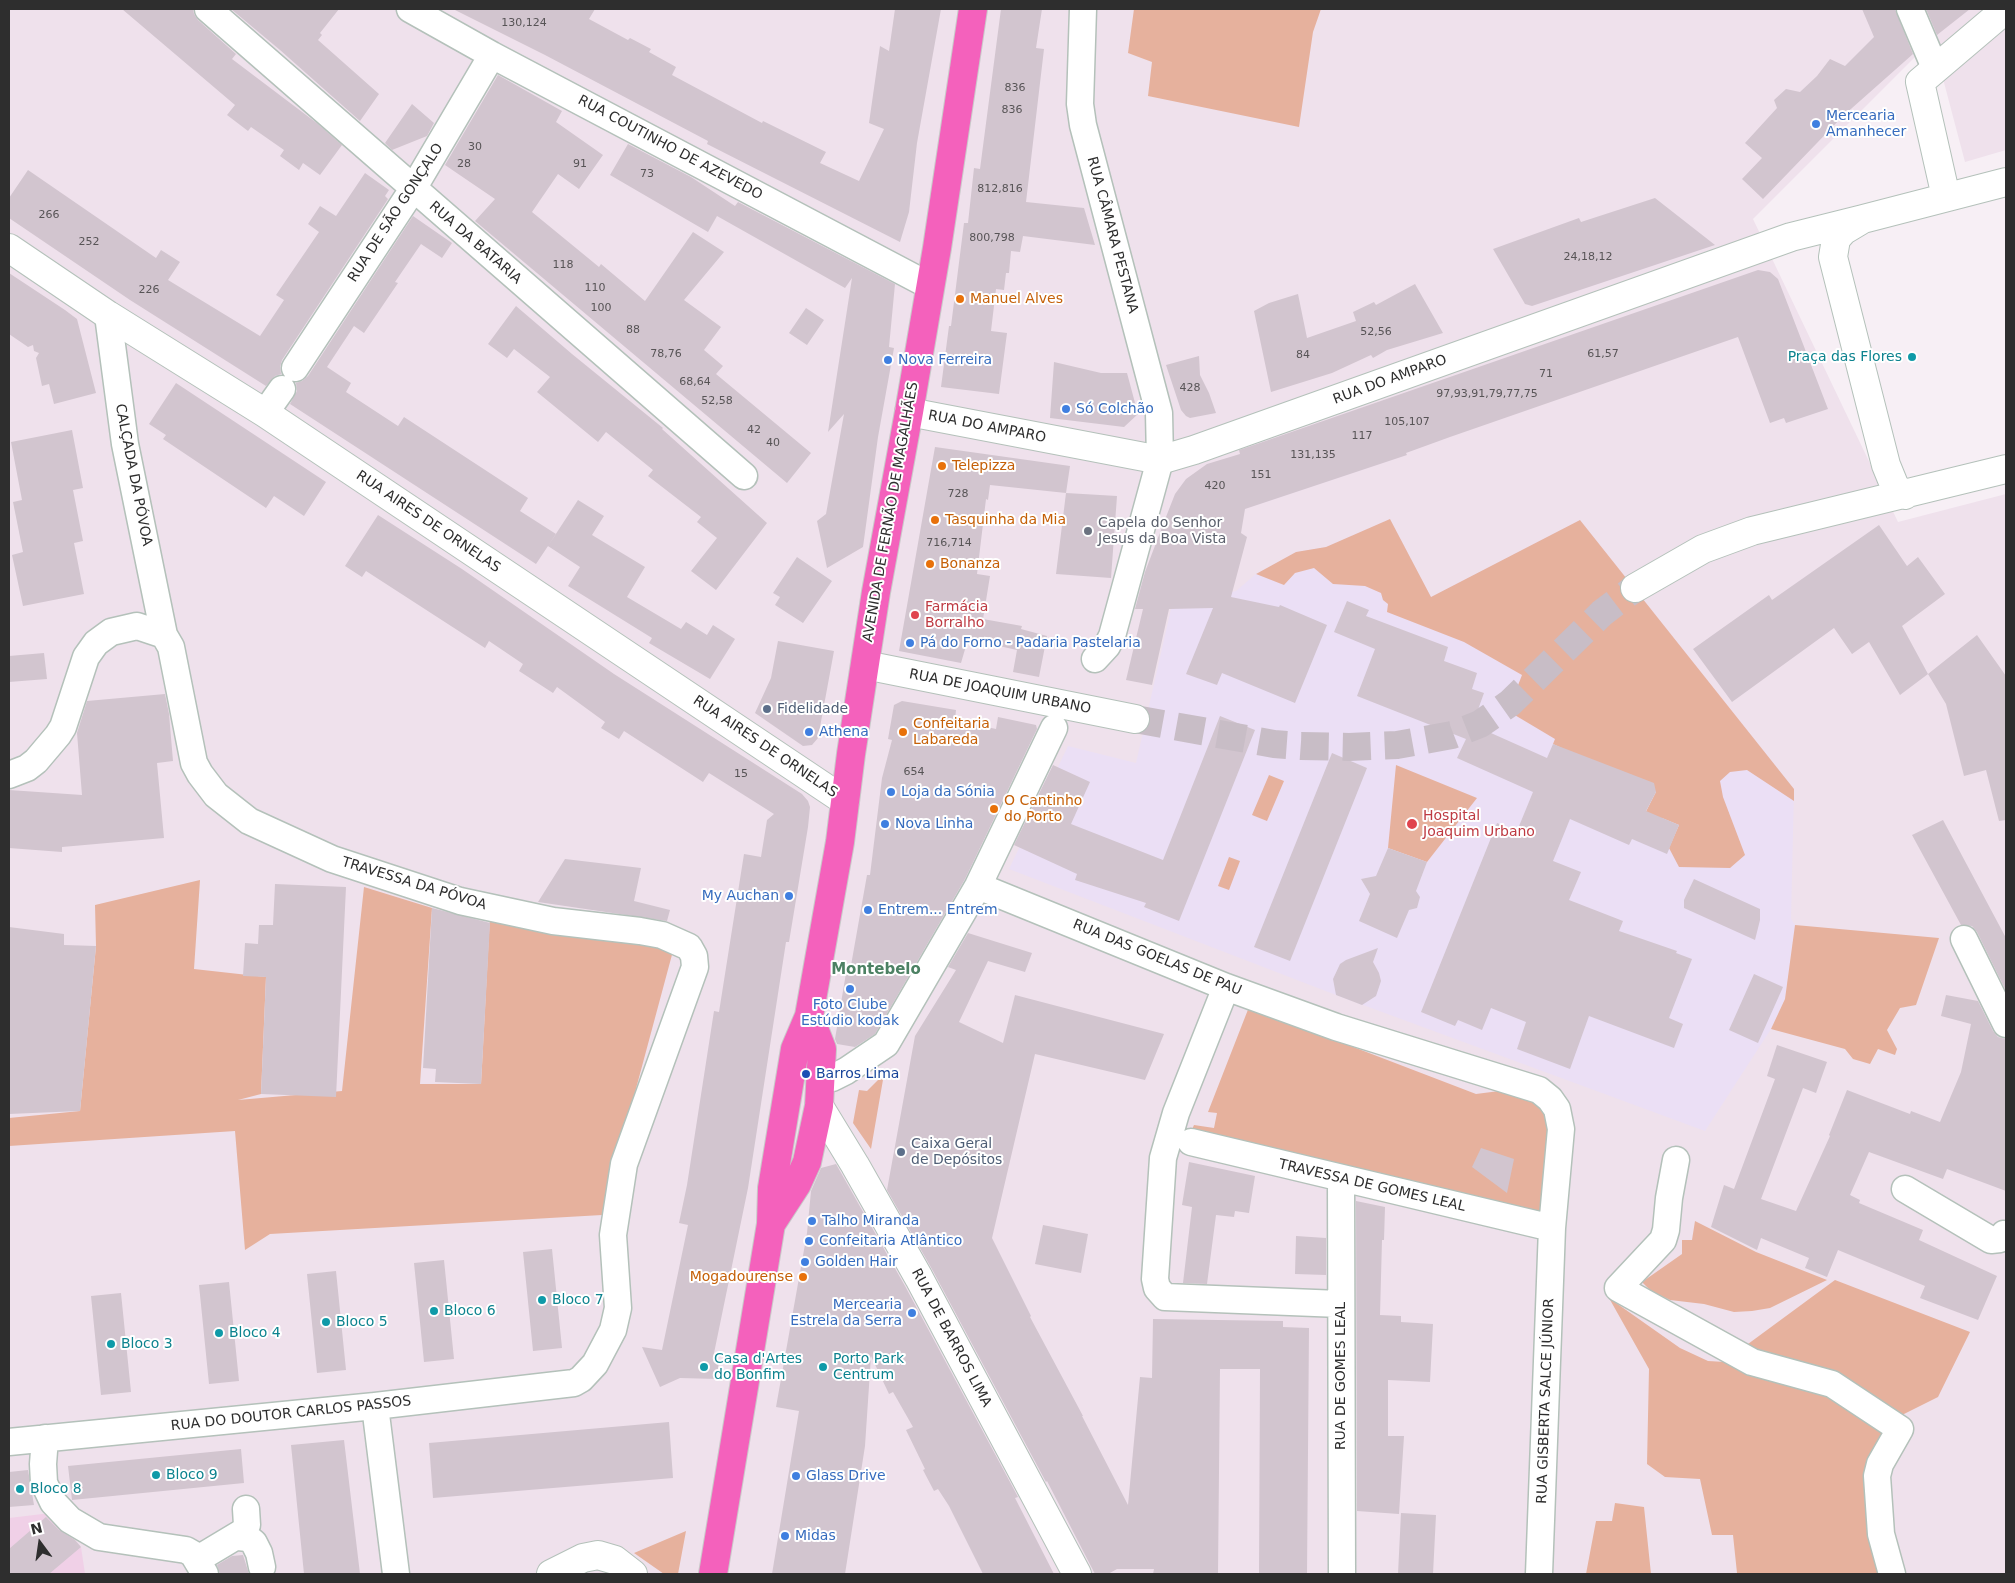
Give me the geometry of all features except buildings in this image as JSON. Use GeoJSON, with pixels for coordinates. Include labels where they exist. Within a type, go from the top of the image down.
{"type":"FeatureCollection","features":[{"type":"Feature","properties":{"kind":"main road","name":"AVENIDA DE FERNÃO DE MAGALHÃES"},"geometry":{"type":"LineString","coordinates":[[713,1574],[771,1224],[772,1188],[795,1049],[809,1016],[840,842],[876,592],[930,286],[973,9]]}},
{"type":"Feature","properties":{"kind":"main road"},"geometry":{"type":"LineString","coordinates":[[1946,196],[1920,82],[2006,9]]}},
{"type":"Feature","properties":{"kind":"main road"},"geometry":{"type":"LineString","coordinates":[[1905,495],[1895,486],[1886,465],[1833,257],[1836,239],[1843,231],[1862,219],[2006,182]]}},
{"type":"Feature","properties":{"kind":"main road","name":"RUA DO AMPARO"},"geometry":{"type":"LineString","coordinates":[[909,412],[1160,460],[1204,446],[1791,236],[1862,219]]}},
{"type":"Feature","properties":{"kind":"main road","name":"RUA AIRES DE ORNELAS"},"geometry":{"type":"LineString","coordinates":[[9,248],[108,315],[266,413],[845,801]]}},
{"type":"Feature","properties":{"kind":"main road"},"geometry":{"type":"LineString","coordinates":[[1635,588],[1702,550],[1752,531],[2006,469]]}},
{"type":"Feature","properties":{"kind":"main road","name":"RUA DE JOAQUIM URBANO"},"geometry":{"type":"LineString","coordinates":[[865,665],[1135,719]]}},
{"type":"Feature","properties":{"kind":"main road","name":"AVENIDA DE FERNÃO DE MAGALHÃES"},"geometry":{"type":"LineString","coordinates":[[771,1224],[797,1184],[807,1162],[820,1093],[822,1049],[809,1016]]}},
{"type":"Feature","properties":{"kind":"main road","name":"RUA DE BARROS LIMA"},"geometry":{"type":"LineString","coordinates":[[820,1093],[855,1164],[919,1278],[1077,1574]]}},
{"type":"Feature","properties":{"kind":"main road"},"geometry":{"type":"LineString","coordinates":[[551,1574],[583,1558],[598,1555],[615,1560],[633,1574]]}},
{"type":"Feature","properties":{"kind":"street","name":"RUA DA BATARIA"},"geometry":{"type":"LineString","coordinates":[[208,9],[744,476]]}},
{"type":"Feature","properties":{"kind":"street","name":"RUA COUTINHO DE AZEVEDO"},"geometry":{"type":"LineString","coordinates":[[410,9],[492,55],[930,286]]}},
{"type":"Feature","properties":{"kind":"street","name":"RUA CÂMARA PESTANA"},"geometry":{"type":"LineString","coordinates":[[1083,9],[1080,104],[1083,125],[1159,413],[1160,460],[1112,636],[1107,646],[1095,659]]}},
{"type":"Feature","properties":{"kind":"street"},"geometry":{"type":"LineString","coordinates":[[1910,9],[1935,68]]}},
{"type":"Feature","properties":{"kind":"street","name":"RUA DE SÃO GONÇALO"},"geometry":{"type":"LineString","coordinates":[[266,413],[413,189],[492,55]]}},
{"type":"Feature","properties":{"kind":"street","name":"CALÇADA DA PÓVOA"},"geometry":{"type":"LineString","coordinates":[[108,315],[125,444],[164,635]]}},
{"type":"Feature","properties":{"kind":"street"},"geometry":{"type":"LineString","coordinates":[[9,775],[27,768],[36,761],[58,735],[86,657],[96,643],[110,632],[124,627],[137,626],[164,635]]}},
{"type":"Feature","properties":{"kind":"street","name":"TRAVESSA DA PÓVOA"},"geometry":{"type":"LineString","coordinates":[[164,635],[171,647],[194,763],[216,795],[249,821],[332,859],[460,901],[553,921],[662,935],[689,947],[694,956],[695,967],[624,1164],[613,1248],[618,1308],[613,1330],[589,1372],[574,1383]]}},
{"type":"Feature","properties":{"kind":"street"},"geometry":{"type":"LineString","coordinates":[[820,1093],[832,1078],[846,1071],[886,1044],[978,886],[1049,738]]}},
{"type":"Feature","properties":{"kind":"street","name":"RUA DAS GOELAS DE PAU"},"geometry":{"type":"LineString","coordinates":[[978,886],[1226,987],[1336,1027],[1539,1090],[1550,1099],[1557,1109],[1561,1129],[1552,1228]]}},
{"type":"Feature","properties":{"kind":"street"},"geometry":{"type":"LineString","coordinates":[[1964,939],[2006,1024]]}},
{"type":"Feature","properties":{"kind":"street"},"geometry":{"type":"LineString","coordinates":[[1226,987],[1176,1113],[1163,1158],[1155,1279],[1157,1288],[1165,1297],[1340,1304]]}},
{"type":"Feature","properties":{"kind":"street","name":"TRAVESSA DE GOMES LEAL"},"geometry":{"type":"LineString","coordinates":[[1191,1142],[1552,1228]]}},
{"type":"Feature","properties":{"kind":"street"},"geometry":{"type":"LineString","coordinates":[[1676,1160],[1664,1240],[1618,1288],[1752,1362],[1832,1384],[1900,1429],[1880,1464],[1877,1476],[1881,1534],[1892,1574]]}},
{"type":"Feature","properties":{"kind":"street","name":"RUA DE GOMES LEAL"},"geometry":{"type":"LineString","coordinates":[[1340,1178],[1342,1574]]}},
{"type":"Feature","properties":{"kind":"street"},"geometry":{"type":"LineString","coordinates":[[1905,1189],[1991,1240],[2000,1239],[2004,1234]]}},
{"type":"Feature","properties":{"kind":"street","name":"RUA GISBERTA SALCE JÚNIOR"},"geometry":{"type":"LineString","coordinates":[[1539,1574],[1552,1228]]}},
{"type":"Feature","properties":{"kind":"street","name":"RUA DO DOUTOR CARLOS PASSOS"},"geometry":{"type":"LineString","coordinates":[[9,1442],[375,1406],[574,1383]]}},
{"type":"Feature","properties":{"kind":"street"},"geometry":{"type":"LineString","coordinates":[[375,1406],[396,1574]]}},
{"type":"Feature","properties":{"kind":"street"},"geometry":{"type":"LineString","coordinates":[[45,1438],[44,1483],[53,1502],[70,1520],[99,1537],[186,1550],[193,1554],[201,1567],[243,1532],[247,1525],[246,1509]]}},
{"type":"Feature","properties":{"kind":"street"},"geometry":{"type":"LineString","coordinates":[[238,1537],[248,1538],[254,1543],[259,1553],[262,1567]]}},
{"type":"Feature","properties":{"kind":"shaded area"},"geometry":{"type":"Polygon","coordinates":[[[1134,9],[1321,9],[1313,32],[1299,127],[1148,96],[1152,62],[1128,53],[1134,9]]]}},
{"type":"Feature","properties":{"kind":"shaded area","name":"Praça das Flores"},"geometry":{"type":"Polygon","coordinates":[[[1916,56],[1942,75],[1965,162],[2006,150],[2006,494],[1898,522],[1753,219],[1916,56]]]}},
{"type":"Feature","properties":{"kind":"shaded area","name":"Hospital Joaquim Urbano"},"geometry":{"type":"Polygon","coordinates":[[[1390,519],[1431,597],[1580,520],[1794,789],[1791,919],[1795,925],[1785,999],[1771,1029],[1705,1131],[1336,995],[1009,869],[1068,746],[1136,763],[1171,609],[1184,603],[1236,591],[1256,574],[1296,552],[1326,547],[1390,519]]]}},
{"type":"Feature","properties":{"kind":"shaded area"},"geometry":{"type":"Polygon","coordinates":[[[1390,519],[1431,597],[1580,520],[1794,789],[1794,801],[1747,770],[1730,772],[1720,781],[1723,797],[1745,855],[1730,868],[1679,867],[1669,848],[1679,825],[1662,818],[1634,835],[1656,792],[1553,744],[1555,739],[1508,711],[1522,675],[1464,642],[1387,612],[1388,604],[1383,600],[1381,593],[1365,586],[1333,584],[1314,568],[1295,573],[1284,585],[1256,574],[1296,552],[1326,547],[1390,519]]]}},
{"type":"Feature","properties":{"kind":"shaded area"},"geometry":{"type":"Polygon","coordinates":[[[1396,765],[1477,798],[1427,862],[1388,848],[1396,765]]]}},
{"type":"Feature","properties":{"kind":"shaded area"},"geometry":{"type":"Polygon","coordinates":[[[1269,775],[1284,781],[1267,821],[1252,815],[1269,775]]]}},
{"type":"Feature","properties":{"kind":"shaded area"},"geometry":{"type":"Polygon","coordinates":[[[1229,857],[1240,861],[1229,890],[1218,886],[1229,857]]]}},
{"type":"Feature","properties":{"kind":"shaded area"},"geometry":{"type":"Polygon","coordinates":[[[200,880],[194,969],[266,977],[261,1094],[238,1100],[342,1091],[364,887],[432,908],[420,1084],[481,1084],[490,916],[673,951],[602,1215],[270,1234],[245,1250],[235,1131],[9,1146],[9,1118],[80,1111],[96,946],[95,905],[200,880]]]}},
{"type":"Feature","properties":{"kind":"shaded area"},"geometry":{"type":"Polygon","coordinates":[[[1795,925],[1939,938],[1916,1005],[1900,1008],[1887,1030],[1897,1049],[1895,1055],[1878,1049],[1870,1064],[1853,1059],[1845,1049],[1771,1029],[1785,999],[1795,925]]]}},
{"type":"Feature","properties":{"kind":"shaded area"},"geometry":{"type":"Polygon","coordinates":[[[1249,1007],[1476,1094],[1507,1090],[1545,1108],[1553,1131],[1545,1217],[1190,1134],[1194,1125],[1214,1128],[1217,1113],[1208,1112],[1249,1007]]]}},
{"type":"Feature","properties":{"kind":"shaded area"},"geometry":{"type":"Polygon","coordinates":[[[884,1074],[871,1149],[853,1123],[859,1090],[867,1091],[884,1074]]]}},
{"type":"Feature","properties":{"kind":"shaded area"},"geometry":{"type":"Polygon","coordinates":[[[1695,1221],[1756,1252],[1827,1280],[1770,1308],[1752,1311],[1734,1312],[1704,1304],[1670,1300],[1651,1291],[1642,1282],[1682,1254],[1682,1240],[1692,1240],[1695,1221]]]}},
{"type":"Feature","properties":{"kind":"shaded area"},"geometry":{"type":"Polygon","coordinates":[[[1835,1280],[1970,1332],[1938,1397],[1898,1417],[1753,1351],[1748,1344],[1835,1280]]]}},
{"type":"Feature","properties":{"kind":"shaded area"},"geometry":{"type":"Polygon","coordinates":[[[1609,1298],[1680,1348],[1708,1361],[1725,1362],[1823,1385],[1893,1431],[1873,1466],[1886,1574],[1718,1574],[1737,1573],[1733,1535],[1712,1535],[1700,1479],[1665,1477],[1647,1464],[1649,1369],[1609,1298]]]}},
{"type":"Feature","properties":{"kind":"shaded area"},"geometry":{"type":"Polygon","coordinates":[[[1615,1503],[1644,1507],[1651,1574],[1586,1574],[1596,1521],[1612,1521],[1615,1503]]]}},
{"type":"Feature","properties":{"kind":"shaded area"},"geometry":{"type":"Polygon","coordinates":[[[51,1513],[81,1547],[85,1574],[9,1574],[9,1518],[51,1513]]]}},
{"type":"Feature","properties":{"kind":"shaded area"},"geometry":{"type":"Polygon","coordinates":[[[686,1531],[678,1574],[664,1574],[634,1553],[686,1531]]]}},
{"type":"Feature","properties":{"kind":"tunnel"},"geometry":{"type":"LineString","coordinates":[[1135,719],[1274,744],[1301,746],[1397,745],[1452,735],[1480,724],[1510,703],[1602,613],[1635,588]]}},
{"type":"Feature","properties":{"kind":"place","name":"Mercearia Amanhecer"},"geometry":{"type":"Point","coordinates":[1816,124]}},
{"type":"Feature","properties":{"kind":"place","name":"Manuel Alves"},"geometry":{"type":"Point","coordinates":[960,299]}},
{"type":"Feature","properties":{"kind":"place","name":"Praça das Flores"},"geometry":{"type":"Point","coordinates":[1912,357]}},
{"type":"Feature","properties":{"kind":"place","name":"Nova Ferreira"},"geometry":{"type":"Point","coordinates":[888,360]}},
{"type":"Feature","properties":{"kind":"place","name":"Só Colchão"},"geometry":{"type":"Point","coordinates":[1066,409]}},
{"type":"Feature","properties":{"kind":"place","name":"Telepizza"},"geometry":{"type":"Point","coordinates":[942,466]}},
{"type":"Feature","properties":{"kind":"place","name":"Tasquinha da Mia"},"geometry":{"type":"Point","coordinates":[935,520]}},
{"type":"Feature","properties":{"kind":"place","name":"Capela do Senhor Jesus da Boa Vista"},"geometry":{"type":"Point","coordinates":[1088,531]}},
{"type":"Feature","properties":{"kind":"place","name":"Bonanza"},"geometry":{"type":"Point","coordinates":[930,564]}},
{"type":"Feature","properties":{"kind":"place","name":"Farmácia Borralho"},"geometry":{"type":"Point","coordinates":[915,615]}},
{"type":"Feature","properties":{"kind":"place","name":"Pá do Forno - Padaria Pastelaria"},"geometry":{"type":"Point","coordinates":[910,643]}},
{"type":"Feature","properties":{"kind":"place","name":"Fidelidade"},"geometry":{"type":"Point","coordinates":[767,709]}},
{"type":"Feature","properties":{"kind":"place","name":"Athena"},"geometry":{"type":"Point","coordinates":[809,732]}},
{"type":"Feature","properties":{"kind":"place","name":"Confeitaria Labareda"},"geometry":{"type":"Point","coordinates":[903,732]}},
{"type":"Feature","properties":{"kind":"place","name":"Loja da Sónia"},"geometry":{"type":"Point","coordinates":[891,792]}},
{"type":"Feature","properties":{"kind":"place","name":"O Cantinho do Porto"},"geometry":{"type":"Point","coordinates":[994,809]}},
{"type":"Feature","properties":{"kind":"place","name":"Nova Linha"},"geometry":{"type":"Point","coordinates":[885,824]}},
{"type":"Feature","properties":{"kind":"place","name":"Hospital Joaquim Urbano"},"geometry":{"type":"Point","coordinates":[1412,824]}},
{"type":"Feature","properties":{"kind":"place","name":"My Auchan"},"geometry":{"type":"Point","coordinates":[789,896]}},
{"type":"Feature","properties":{"kind":"place","name":"Entrem... Entrem"},"geometry":{"type":"Point","coordinates":[868,910]}},
{"type":"Feature","properties":{"kind":"place","name":"Foto Clube Estúdio kodak"},"geometry":{"type":"Point","coordinates":[850,989]}},
{"type":"Feature","properties":{"kind":"place","name":"Barros Lima"},"geometry":{"type":"Point","coordinates":[806,1074]}},
{"type":"Feature","properties":{"kind":"place","name":"Caixa Geral de Depósitos"},"geometry":{"type":"Point","coordinates":[901,1152]}},
{"type":"Feature","properties":{"kind":"place","name":"Talho Miranda"},"geometry":{"type":"Point","coordinates":[812,1221]}},
{"type":"Feature","properties":{"kind":"place","name":"Confeitaria Atlântico"},"geometry":{"type":"Point","coordinates":[809,1241]}},
{"type":"Feature","properties":{"kind":"place","name":"Golden Hair"},"geometry":{"type":"Point","coordinates":[805,1262]}},
{"type":"Feature","properties":{"kind":"place","name":"Mogadourense"},"geometry":{"type":"Point","coordinates":[803,1277]}},
{"type":"Feature","properties":{"kind":"place","name":"Bloco 7"},"geometry":{"type":"Point","coordinates":[542,1300]}},
{"type":"Feature","properties":{"kind":"place","name":"Bloco 6"},"geometry":{"type":"Point","coordinates":[434,1311]}},
{"type":"Feature","properties":{"kind":"place","name":"Mercearia Estrela da Serra"},"geometry":{"type":"Point","coordinates":[912,1313]}},
{"type":"Feature","properties":{"kind":"place","name":"Bloco 5"},"geometry":{"type":"Point","coordinates":[326,1322]}},
{"type":"Feature","properties":{"kind":"place","name":"Bloco 4"},"geometry":{"type":"Point","coordinates":[219,1333]}},
{"type":"Feature","properties":{"kind":"place","name":"Bloco 3"},"geometry":{"type":"Point","coordinates":[111,1344]}},
{"type":"Feature","properties":{"kind":"place","name":"Casa d'Artes do Bonfim"},"geometry":{"type":"Point","coordinates":[704,1367]}},
{"type":"Feature","properties":{"kind":"place","name":"Porto Park Centrum"},"geometry":{"type":"Point","coordinates":[823,1367]}},
{"type":"Feature","properties":{"kind":"place","name":"Bloco 9"},"geometry":{"type":"Point","coordinates":[156,1475]}},
{"type":"Feature","properties":{"kind":"place","name":"Glass Drive"},"geometry":{"type":"Point","coordinates":[796,1476]}},
{"type":"Feature","properties":{"kind":"place","name":"Bloco 8"},"geometry":{"type":"Point","coordinates":[20,1489]}},
{"type":"Feature","properties":{"kind":"place","name":"Midas"},"geometry":{"type":"Point","coordinates":[785,1536]}},
{"type":"Feature","properties":{"kind":"district","name":"Montebelo"},"geometry":{"type":"Point","coordinates":[876,970]}}]}
